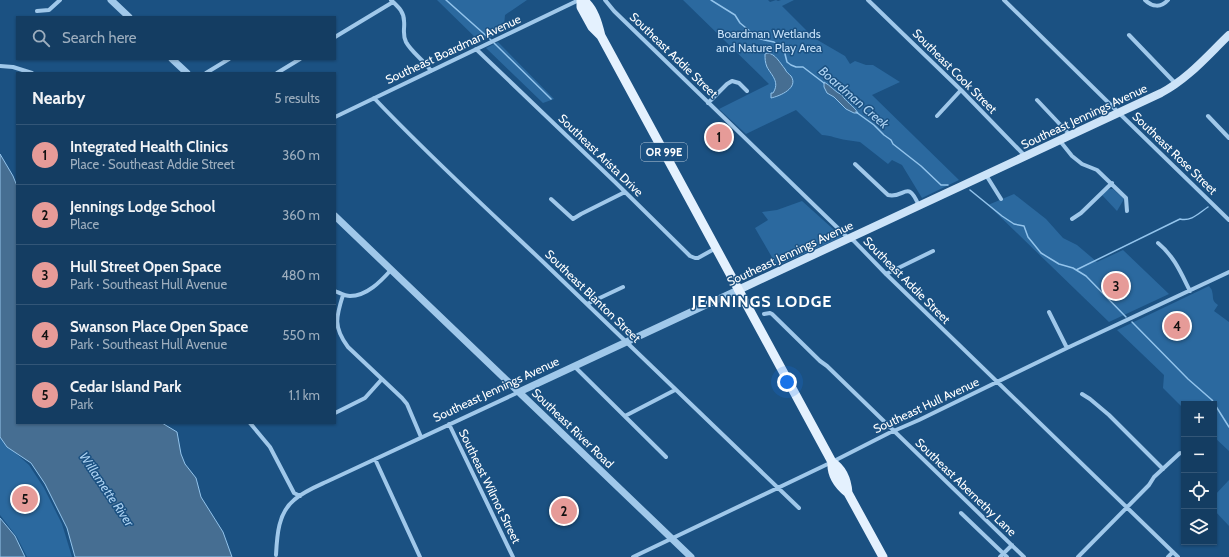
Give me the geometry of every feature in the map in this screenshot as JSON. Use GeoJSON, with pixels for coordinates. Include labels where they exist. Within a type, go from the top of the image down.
{"type":"FeatureCollection","features":[{"type":"Feature","properties":{"kind":"main road","name":"OR 99E"},"geometry":{"type":"LineString","coordinates":[[581,0],[588,4],[598,24],[601,36],[832,462],[831,470],[834,476],[840,487],[848,493],[883,557]]}},
{"type":"Feature","properties":{"kind":"main road","name":"Southeast Jennings Avenue"},"geometry":{"type":"LineString","coordinates":[[738,290],[1161,93],[1189,74],[1229,35]]}},
{"type":"Feature","properties":{"kind":"street"},"geometry":{"type":"LineString","coordinates":[[37,10],[49,10],[60,0]]}},
{"type":"Feature","properties":{"kind":"street"},"geometry":{"type":"LineString","coordinates":[[111,0],[128,16]]}},
{"type":"Feature","properties":{"kind":"street","name":"Southeast Boardman Avenue"},"geometry":{"type":"LineString","coordinates":[[336,117],[581,0]]}},
{"type":"Feature","properties":{"kind":"street","name":"Southeast Addie Street"},"geometry":{"type":"LineString","coordinates":[[606,0],[614,11],[708,103],[850,239],[854,241],[886,274],[1178,557]]}},
{"type":"Feature","properties":{"kind":"street","name":"Southeast Cook Street"},"geometry":{"type":"LineString","coordinates":[[868,0],[961,90],[1026,157]]}},
{"type":"Feature","properties":{"kind":"street","name":"Southeast Rose Street"},"geometry":{"type":"LineString","coordinates":[[1004,0],[1229,220]]}},
{"type":"Feature","properties":{"kind":"street"},"geometry":{"type":"LineString","coordinates":[[1145,0],[1154,6],[1160,6],[1168,0]]}},
{"type":"Feature","properties":{"kind":"street"},"geometry":{"type":"LineString","coordinates":[[336,36],[392,1],[402,13],[404,21],[403,33],[406,42],[427,64],[430,71]]}},
{"type":"Feature","properties":{"kind":"street"},"geometry":{"type":"LineString","coordinates":[[1129,35],[1176,84]]}},
{"type":"Feature","properties":{"kind":"street","name":"Southeast Arista Drive"},"geometry":{"type":"LineString","coordinates":[[476,49],[693,258],[701,257],[716,248]]}},
{"type":"Feature","properties":{"kind":"street"},"geometry":{"type":"LineString","coordinates":[[173,60],[186,72]]}},
{"type":"Feature","properties":{"kind":"street"},"geometry":{"type":"LineString","coordinates":[[208,72],[227,60]]}},
{"type":"Feature","properties":{"kind":"street"},"geometry":{"type":"LineString","coordinates":[[279,72],[298,60]]}},
{"type":"Feature","properties":{"kind":"street"},"geometry":{"type":"LineString","coordinates":[[0,66],[13,67],[29,72]]}},
{"type":"Feature","properties":{"kind":"street"},"geometry":{"type":"LineString","coordinates":[[708,103],[732,81],[739,83],[747,91]]}},
{"type":"Feature","properties":{"kind":"street"},"geometry":{"type":"LineString","coordinates":[[937,116],[961,90]]}},
{"type":"Feature","properties":{"kind":"street","name":"Southeast Blanton Street"},"geometry":{"type":"LineString","coordinates":[[374,98],[421,146],[799,508]]}},
{"type":"Feature","properties":{"kind":"street"},"geometry":{"type":"LineString","coordinates":[[1037,100],[1071,135]]}},
{"type":"Feature","properties":{"kind":"street"},"geometry":{"type":"LineString","coordinates":[[1208,116],[1229,138]]}},
{"type":"Feature","properties":{"kind":"street"},"geometry":{"type":"LineString","coordinates":[[1060,141],[1077,161],[1097,170],[1112,183],[1126,198],[1127,211]]}},
{"type":"Feature","properties":{"kind":"street"},"geometry":{"type":"LineString","coordinates":[[856,164],[888,195],[895,196],[906,191],[912,192],[919,206]]}},
{"type":"Feature","properties":{"kind":"street"},"geometry":{"type":"LineString","coordinates":[[986,175],[1001,199]]}},
{"type":"Feature","properties":{"kind":"street"},"geometry":{"type":"LineString","coordinates":[[1072,219],[1081,213],[1112,183]]}},
{"type":"Feature","properties":{"kind":"street"},"geometry":{"type":"LineString","coordinates":[[551,199],[573,219],[625,192]]}},
{"type":"Feature","properties":{"kind":"street","name":"Southeast River Road"},"geometry":{"type":"LineString","coordinates":[[336,217],[691,557]]}},
{"type":"Feature","properties":{"kind":"street"},"geometry":{"type":"LineString","coordinates":[[1158,243],[1174,259],[1190,291]]}},
{"type":"Feature","properties":{"kind":"street"},"geometry":{"type":"LineString","coordinates":[[886,274],[933,251]]}},
{"type":"Feature","properties":{"kind":"street"},"geometry":{"type":"LineString","coordinates":[[336,292],[350,296],[364,292],[379,284],[391,270]]}},
{"type":"Feature","properties":{"kind":"street","name":"Southeast Hull Avenue"},"geometry":{"type":"LineString","coordinates":[[633,557],[1066,348],[1229,272]]}},
{"type":"Feature","properties":{"kind":"street"},"geometry":{"type":"LineString","coordinates":[[587,304],[623,287]]}},
{"type":"Feature","properties":{"kind":"street","name":"Southeast Jennings Avenue"},"geometry":{"type":"LineString","coordinates":[[276,555],[276,536],[283,516],[292,501],[300,496],[326,482],[448,424],[738,290]]}},
{"type":"Feature","properties":{"kind":"street"},"geometry":{"type":"LineString","coordinates":[[343,295],[337,315],[338,329],[341,338],[348,347],[407,404],[421,437]]}},
{"type":"Feature","properties":{"kind":"street"},"geometry":{"type":"LineString","coordinates":[[1049,312],[1066,348]]}},
{"type":"Feature","properties":{"kind":"street","name":"Southeast Abernethy Lane"},"geometry":{"type":"LineString","coordinates":[[764,314],[772,314],[895,430],[1024,557]]}},
{"type":"Feature","properties":{"kind":"street"},"geometry":{"type":"LineString","coordinates":[[574,366],[666,457]]}},
{"type":"Feature","properties":{"kind":"street"},"geometry":{"type":"LineString","coordinates":[[336,412],[365,398],[382,379]]}},
{"type":"Feature","properties":{"kind":"street"},"geometry":{"type":"LineString","coordinates":[[625,416],[675,390]]}},
{"type":"Feature","properties":{"kind":"street"},"geometry":{"type":"LineString","coordinates":[[1082,394],[1109,415],[1163,469]]}},
{"type":"Feature","properties":{"kind":"street"},"geometry":{"type":"LineString","coordinates":[[251,424],[270,447],[294,493],[300,496]]}},
{"type":"Feature","properties":{"kind":"street","name":"Southeast Wilmot Street"},"geometry":{"type":"LineString","coordinates":[[448,424],[513,557]]}},
{"type":"Feature","properties":{"kind":"street"},"geometry":{"type":"LineString","coordinates":[[1078,557],[1180,453]]}},
{"type":"Feature","properties":{"kind":"street"},"geometry":{"type":"LineString","coordinates":[[375,459],[420,557]]}},
{"type":"Feature","properties":{"kind":"street"},"geometry":{"type":"LineString","coordinates":[[961,513],[1004,556],[1012,546]]}},
{"type":"Feature","properties":{"kind":"street"},"geometry":{"type":"LineString","coordinates":[[1168,557],[1173,552]]}},
{"type":"Feature","properties":{"kind":"green space"},"geometry":{"type":"Polygon","coordinates":[[[437,0],[527,0],[505,15],[504,26],[506,30],[480,42],[437,0]]]}},
{"type":"Feature","properties":{"kind":"green space","name":"Boardman Wetlands and Nature Play Area"},"geometry":{"type":"Polygon","coordinates":[[[683,0],[768,0],[770,2],[776,0],[794,0],[782,6],[814,38],[845,56],[850,64],[855,61],[866,65],[873,65],[900,82],[872,95],[959,180],[922,198],[902,165],[892,160],[888,164],[860,142],[822,135],[796,110],[746,134],[719,109],[769,84],[683,0]]]}},
{"type":"Feature","properties":{"kind":"green space"},"geometry":{"type":"Polygon","coordinates":[[[498,42],[554,99],[543,103],[486,48],[498,42]]]}},
{"type":"Feature","properties":{"kind":"green space"},"geometry":{"type":"Polygon","coordinates":[[[1110,189],[1113,189],[1124,199],[1117,211],[1102,195],[1110,189]]]}},
{"type":"Feature","properties":{"kind":"green space"},"geometry":{"type":"Polygon","coordinates":[[[1014,194],[1046,219],[1063,238],[1077,245],[1097,262],[1123,250],[1169,294],[1109,322],[988,205],[1014,194]]]}},
{"type":"Feature","properties":{"kind":"green space"},"geometry":{"type":"Polygon","coordinates":[[[802,201],[842,237],[777,266],[755,228],[768,220],[762,212],[777,210],[802,201]]]}},
{"type":"Feature","properties":{"kind":"green space"},"geometry":{"type":"Polygon","coordinates":[[[1209,286],[1212,290],[1214,300],[1218,305],[1214,311],[1229,322],[1229,451],[1217,440],[1217,401],[1181,401],[1181,406],[1163,388],[1164,375],[1117,330],[1209,286]]]}},
{"type":"Feature","properties":{"kind":"green space"},"geometry":{"type":"Polygon","coordinates":[[[0,435],[10,448],[29,465],[44,488],[62,524],[72,557],[27,557],[17,537],[0,515],[0,435]]]}},
{"type":"Feature","properties":{"kind":"green space"},"geometry":{"type":"Polygon","coordinates":[[[1229,480],[1229,526],[1217,513],[1217,493],[1229,480]]]}},
{"type":"Feature","properties":{"kind":"water"},"geometry":{"type":"Polygon","coordinates":[[[770,53],[777,59],[793,80],[791,88],[771,98],[771,93],[773,93],[776,86],[773,76],[766,64],[765,54],[770,53]]]}},
{"type":"Feature","properties":{"kind":"water"},"geometry":{"type":"Polygon","coordinates":[[[824,82],[842,95],[858,113],[854,113],[846,109],[834,97],[827,93],[824,87],[824,82]]]}},
{"type":"Feature","properties":{"kind":"water","name":"Willamette River"},"geometry":{"type":"Polygon","coordinates":[[[0,154],[16,184],[16,424],[164,424],[177,432],[181,454],[185,464],[196,478],[201,497],[223,532],[232,557],[75,557],[67,528],[45,484],[31,463],[7,447],[0,437],[0,154]]]}},
{"type":"Feature","properties":{"kind":"water"},"geometry":{"type":"Polygon","coordinates":[[[0,518],[15,536],[25,557],[0,557],[0,518]]]}},
{"type":"Feature","properties":{"kind":"waterway"},"geometry":{"type":"LineString","coordinates":[[446,0],[491,40]]}},
{"type":"Feature","properties":{"kind":"waterway","name":"Boardman Creek"},"geometry":{"type":"LineString","coordinates":[[711,0],[735,15],[740,23],[754,36],[774,42],[781,47],[784,50],[787,62],[791,65],[803,67],[824,83]]}},
{"type":"Feature","properties":{"kind":"waterway"},"geometry":{"type":"LineString","coordinates":[[494,43],[551,99]]}},
{"type":"Feature","properties":{"kind":"waterway","name":"Boardman Creek"},"geometry":{"type":"LineString","coordinates":[[856,112],[874,125],[891,140],[893,144],[921,166],[941,185],[948,185]]}},
{"type":"Feature","properties":{"kind":"waterway"},"geometry":{"type":"LineString","coordinates":[[970,190],[1002,216],[1014,224],[1024,226],[1028,237],[1041,253],[1059,264],[1073,268],[1086,276],[1126,317]]}},
{"type":"Feature","properties":{"kind":"waterway"},"geometry":{"type":"LineString","coordinates":[[1076,270],[1180,219],[1184,220],[1191,218],[1208,207]]}},
{"type":"Feature","properties":{"kind":"waterway"},"geometry":{"type":"LineString","coordinates":[[1132,322],[1188,379],[1212,400],[1229,427]]}},
{"type":"Feature","properties":{"kind":"place","name":"Integrated Health Clinics"},"geometry":{"type":"Point","coordinates":[719,137]}},
{"type":"Feature","properties":{"kind":"place","name":"Hull Street Open Space"},"geometry":{"type":"Point","coordinates":[1116,286]}},
{"type":"Feature","properties":{"kind":"place","name":"Swanson Place Open Space"},"geometry":{"type":"Point","coordinates":[1177,326]}},
{"type":"Feature","properties":{"kind":"place","name":"Cedar Island Park"},"geometry":{"type":"Point","coordinates":[25,499]}},
{"type":"Feature","properties":{"kind":"place","name":"Jennings Lodge School"},"geometry":{"type":"Point","coordinates":[564,511]}},
{"type":"Feature","properties":{"kind":"district","name":"JENNINGS LODGE"},"geometry":{"type":"Point","coordinates":[762,301]}}]}
